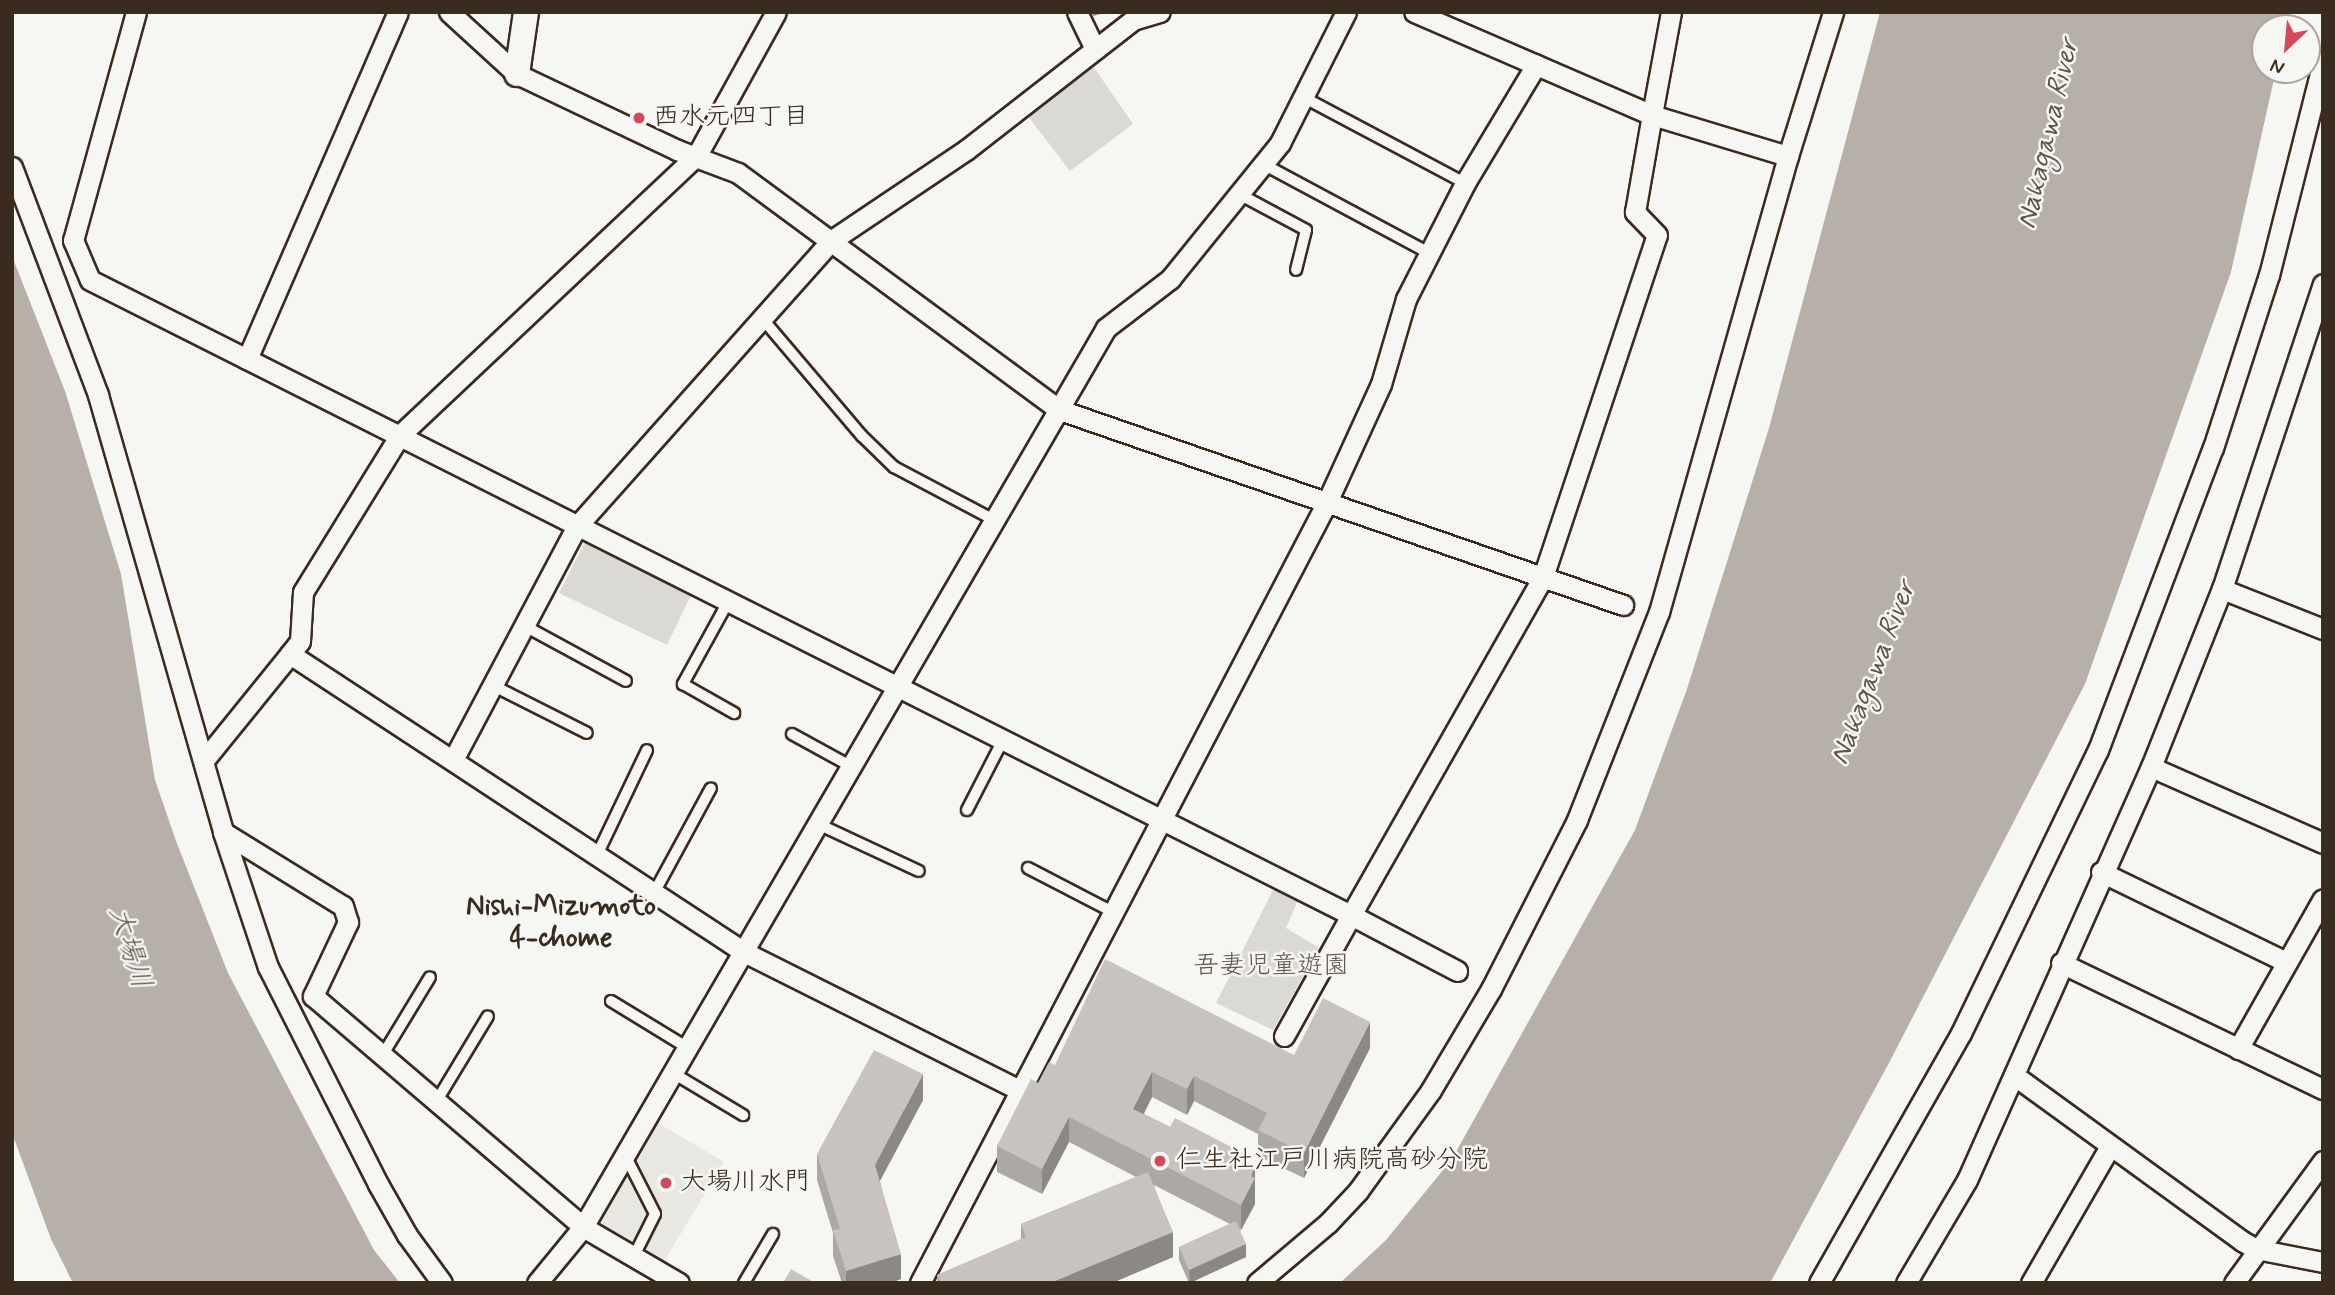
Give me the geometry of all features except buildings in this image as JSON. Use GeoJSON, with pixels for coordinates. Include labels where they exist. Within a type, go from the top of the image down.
{"type":"FeatureCollection","features":[{"type":"Feature","properties":{"kind":"street"},"geometry":{"type":"LineString","coordinates":[[136,12],[73,240],[90,280],[1002,742],[1351,915],[1457,971]]}},
{"type":"Feature","properties":{"kind":"street"},"geometry":{"type":"LineString","coordinates":[[247,359],[398,12]]}},
{"type":"Feature","properties":{"kind":"street"},"geometry":{"type":"LineString","coordinates":[[449,12],[517,74],[677,150],[697,155],[738,173],[1060,410],[1623,605]]}},
{"type":"Feature","properties":{"kind":"street"},"geometry":{"type":"LineString","coordinates":[[517,74],[526,12]]}},
{"type":"Feature","properties":{"kind":"street"},"geometry":{"type":"LineString","coordinates":[[205,759],[300,641],[303,592],[400,435],[697,155],[776,12]]}},
{"type":"Feature","properties":{"kind":"street"},"geometry":{"type":"LineString","coordinates":[[1077,12],[1095,49]]}},
{"type":"Feature","properties":{"kind":"street"},"geometry":{"type":"LineString","coordinates":[[453,760],[577,526],[832,240],[966,150],[1133,20],[1160,12]]}},
{"type":"Feature","properties":{"kind":"street"},"geometry":{"type":"LineString","coordinates":[[537,1283],[583,1227],[997,521],[1106,328],[1170,279],[1280,143],[1346,12]]}},
{"type":"Feature","properties":{"kind":"street"},"geometry":{"type":"LineString","coordinates":[[1414,12],[1652,115],[1788,156]]}},
{"type":"Feature","properties":{"kind":"street"},"geometry":{"type":"LineString","coordinates":[[1284,1036],[1543,577],[1657,235],[1634,212],[1671,12]]}},
{"type":"Feature","properties":{"kind":"street"},"geometry":{"type":"LineString","coordinates":[[1257,1283],[1328,1223],[1358,1191],[1431,1090],[1491,989],[1577,820],[1659,612],[1788,156],[1833,12]]}},
{"type":"Feature","properties":{"kind":"street"},"geometry":{"type":"LineString","coordinates":[[1819,1283],[1961,1033],[2098,750],[2171,567],[2226,408],[2269,275],[2323,61]]}},
{"type":"Feature","properties":{"kind":"street"},"geometry":{"type":"LineString","coordinates":[[920,1283],[1158,819],[1327,502],[1381,384],[1406,299],[1465,183],[1536,65]]}},
{"type":"Feature","properties":{"kind":"street"},"geometry":{"type":"LineString","coordinates":[[12,167],[99,395],[205,759],[223,832],[268,967],[305,1045],[407,1235],[442,1283]]}},
{"type":"Feature","properties":{"kind":"street"},"geometry":{"type":"LineString","coordinates":[[1906,1283],[1967,1180],[2101,872],[2151,766],[2312,353],[2323,284]]}},
{"type":"Feature","properties":{"kind":"street"},"geometry":{"type":"LineString","coordinates":[[2222,589],[2323,629]]}},
{"type":"Feature","properties":{"kind":"street"},"geometry":{"type":"LineString","coordinates":[[290,653],[744,951],[1019,1090]]}},
{"type":"Feature","properties":{"kind":"street"},"geometry":{"type":"LineString","coordinates":[[2151,766],[2323,843]]}},
{"type":"Feature","properties":{"kind":"street"},"geometry":{"type":"LineString","coordinates":[[223,832],[343,906],[348,922],[313,996],[583,1227],[678,1283]]}},
{"type":"Feature","properties":{"kind":"street"},"geometry":{"type":"LineString","coordinates":[[2101,872],[2286,962]]}},
{"type":"Feature","properties":{"kind":"street"},"geometry":{"type":"LineString","coordinates":[[2238,1049],[2323,899]]}},
{"type":"Feature","properties":{"kind":"street"},"geometry":{"type":"LineString","coordinates":[[2061,963],[2323,1089]]}},
{"type":"Feature","properties":{"kind":"street"},"geometry":{"type":"LineString","coordinates":[[2014,1076],[2256,1249],[2323,1262]]}},
{"type":"Feature","properties":{"kind":"street"},"geometry":{"type":"LineString","coordinates":[[2031,1283],[2110,1146]]}},
{"type":"Feature","properties":{"kind":"street"},"geometry":{"type":"LineString","coordinates":[[2234,1283],[2256,1249],[2323,1161]]}},
{"type":"Feature","properties":{"kind":"lane"},"geometry":{"type":"LineString","coordinates":[[1303,97],[1465,183]]}},
{"type":"Feature","properties":{"kind":"lane"},"geometry":{"type":"LineString","coordinates":[[1263,164],[1431,254]]}},
{"type":"Feature","properties":{"kind":"lane"},"geometry":{"type":"LineString","coordinates":[[1239,194],[1306,230],[1296,270]]}},
{"type":"Feature","properties":{"kind":"lane"},"geometry":{"type":"LineString","coordinates":[[761,317],[862,436],[894,467],[997,521]]}},
{"type":"Feature","properties":{"kind":"lane"},"geometry":{"type":"LineString","coordinates":[[728,602],[683,684],[734,713]]}},
{"type":"Feature","properties":{"kind":"lane"},"geometry":{"type":"LineString","coordinates":[[523,625],[626,681]]}},
{"type":"Feature","properties":{"kind":"lane"},"geometry":{"type":"LineString","coordinates":[[492,685],[587,733]]}},
{"type":"Feature","properties":{"kind":"lane"},"geometry":{"type":"LineString","coordinates":[[792,734],[852,767]]}},
{"type":"Feature","properties":{"kind":"lane"},"geometry":{"type":"LineString","coordinates":[[967,810],[1002,742]]}},
{"type":"Feature","properties":{"kind":"lane"},"geometry":{"type":"LineString","coordinates":[[597,855],[647,750]]}},
{"type":"Feature","properties":{"kind":"lane"},"geometry":{"type":"LineString","coordinates":[[654,892],[711,788]]}},
{"type":"Feature","properties":{"kind":"lane"},"geometry":{"type":"LineString","coordinates":[[818,824],[919,871]]}},
{"type":"Feature","properties":{"kind":"lane"},"geometry":{"type":"LineString","coordinates":[[1028,868],[1111,911]]}},
{"type":"Feature","properties":{"kind":"lane"},"geometry":{"type":"LineString","coordinates":[[382,1056],[429,977]]}},
{"type":"Feature","properties":{"kind":"lane"},"geometry":{"type":"LineString","coordinates":[[611,1001],[688,1048]]}},
{"type":"Feature","properties":{"kind":"lane"},"geometry":{"type":"LineString","coordinates":[[436,1102],[488,1016]]}},
{"type":"Feature","properties":{"kind":"lane"},"geometry":{"type":"LineString","coordinates":[[673,1073],[743,1115]]}},
{"type":"Feature","properties":{"kind":"lane"},"geometry":{"type":"LineString","coordinates":[[625,1154],[655,1214],[634,1256]]}},
{"type":"Feature","properties":{"kind":"lane"},"geometry":{"type":"LineString","coordinates":[[744,1283],[773,1234]]}},
{"type":"Feature","properties":{"kind":"shaded area"},"geometry":{"type":"Polygon","coordinates":[[[658,1123],[724,1162],[663,1263],[598,1225],[658,1123]]]}},
{"type":"Feature","properties":{"kind":"green space"},"geometry":{"type":"Polygon","coordinates":[[[1093,66],[1133,124],[1070,171],[1027,115],[1093,66]]]}},
{"type":"Feature","properties":{"kind":"green space"},"geometry":{"type":"Polygon","coordinates":[[[587,538],[692,593],[667,645],[559,593],[587,538]]]}},
{"type":"Feature","properties":{"kind":"green space","name":"吾妻児童遊園"},"geometry":{"type":"Polygon","coordinates":[[[1274,888],[1298,900],[1286,928],[1319,948],[1273,1030],[1216,1003],[1274,888]]]}},
{"type":"Feature","properties":{"kind":"water","name":"Nakagawa River"},"geometry":{"type":"Polygon","coordinates":[[[1880,12],[2289,12],[2251,14],[2251,84],[2273,84],[2231,272],[2085,684],[1890,1061],[1770,1283],[1340,1283],[1386,1240],[1452,1159],[1635,830],[1687,689],[1769,428],[1880,12]]]}},
{"type":"Feature","properties":{"kind":"water","name":"大場川"},"geometry":{"type":"Polygon","coordinates":[[[12,256],[65,391],[121,574],[155,780],[176,841],[228,973],[374,1250],[400,1283],[73,1283],[51,1239],[12,1133],[12,256]]]}},
{"type":"Feature","properties":{"kind":"place","name":"西水元四丁目"},"geometry":{"type":"Point","coordinates":[639,118]}},
{"type":"Feature","properties":{"kind":"place","name":"仁生社江戸川病院高砂分院"},"geometry":{"type":"Point","coordinates":[1160,1161]}},
{"type":"Feature","properties":{"kind":"place","name":"大場川水門"},"geometry":{"type":"Point","coordinates":[666,1183]}},
{"type":"Feature","properties":{"kind":"district","name":"Nishi-Mizumoto 4-chome"},"geometry":{"type":"Point","coordinates":[561,923]}}]}
